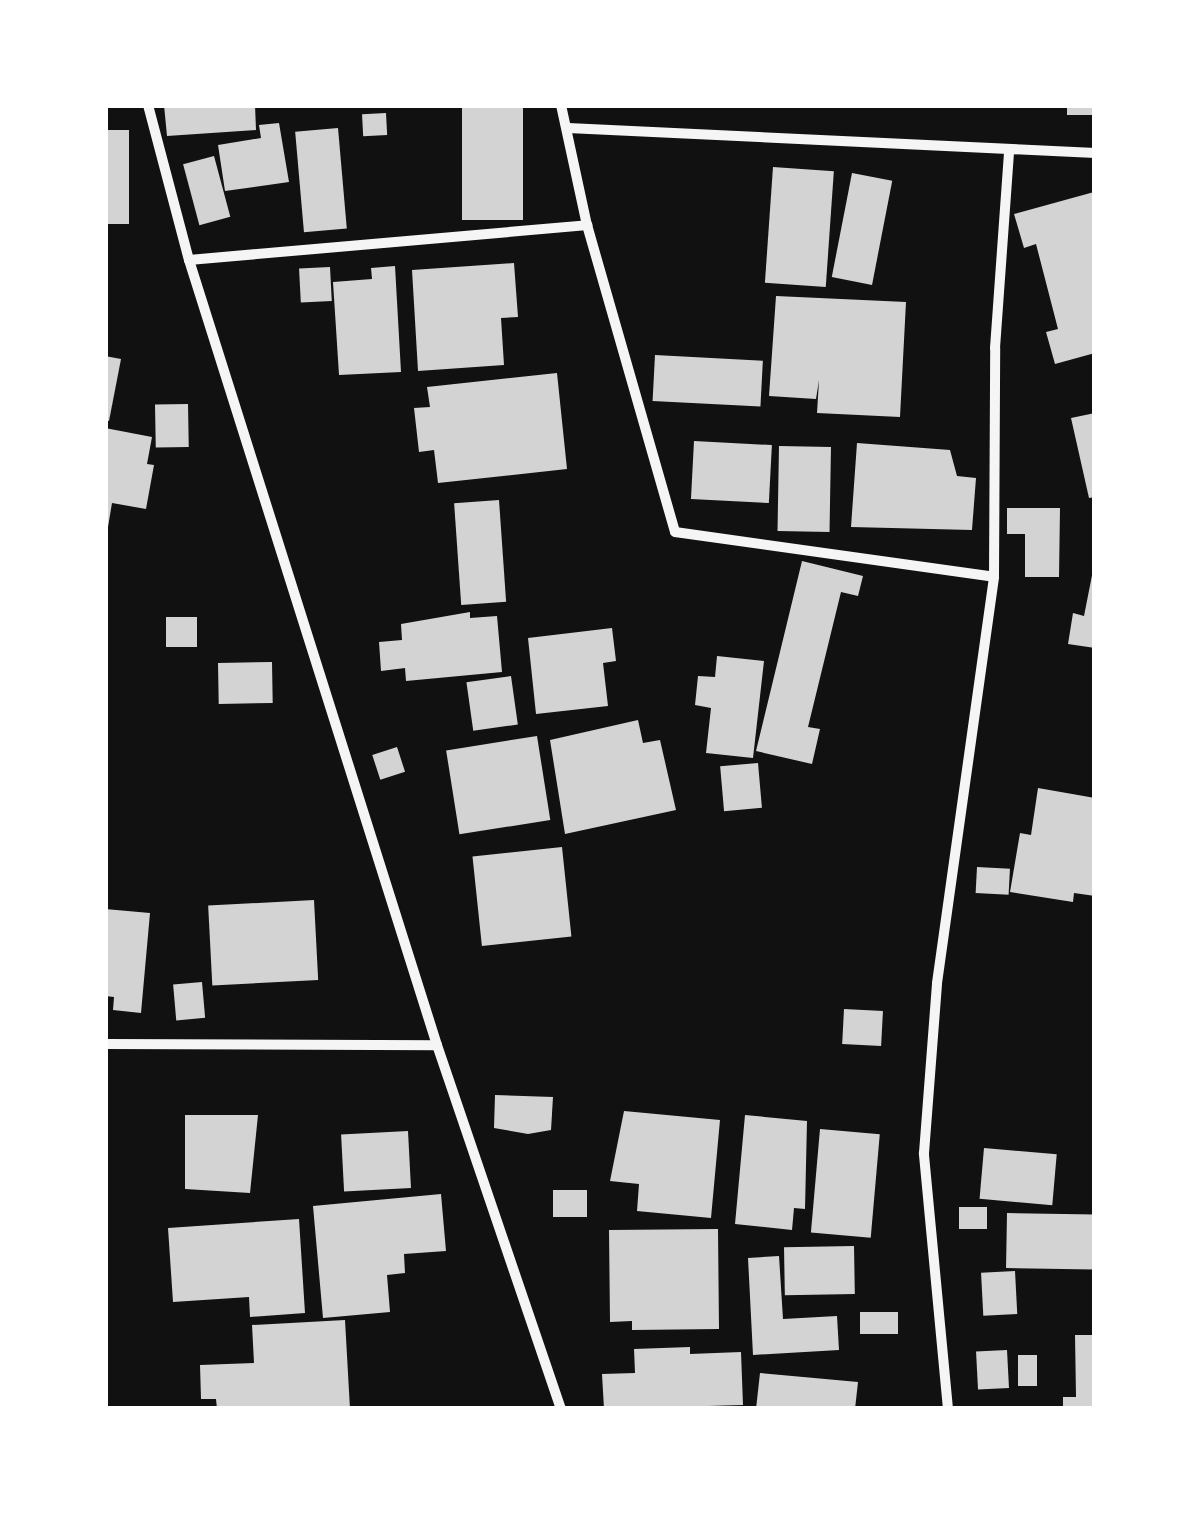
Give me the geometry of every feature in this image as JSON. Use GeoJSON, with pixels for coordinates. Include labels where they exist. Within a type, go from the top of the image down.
{"type":"FeatureCollection","features":[{"type":"Feature","properties":{"kind":"street"},"geometry":{"type":"LineString","coordinates":[[148,105],[189,260],[437,1045],[561,1409]]}},
{"type":"Feature","properties":{"kind":"street"},"geometry":{"type":"LineString","coordinates":[[561,105],[587,224],[676,532],[994,577]]}},
{"type":"Feature","properties":{"kind":"street"},"geometry":{"type":"LineString","coordinates":[[568,128],[1095,153]]}},
{"type":"Feature","properties":{"kind":"street"},"geometry":{"type":"LineString","coordinates":[[948,1409],[924,1153],[937,984],[994,577],[996,348],[1009,151]]}},
{"type":"Feature","properties":{"kind":"street"},"geometry":{"type":"LineString","coordinates":[[189,260],[587,224]]}},
{"type":"Feature","properties":{"kind":"street"},"geometry":{"type":"LineString","coordinates":[[105,1044],[437,1045]]}},
{"type":"Feature","properties":{"kind":"building"},"geometry":{"type":"Polygon","coordinates":[[[164,105],[255,105],[256,130],[167,136],[164,105]]]}},
{"type":"Feature","properties":{"kind":"building"},"geometry":{"type":"Polygon","coordinates":[[[462,105],[523,105],[523,220],[462,220],[462,105]]]}},
{"type":"Feature","properties":{"kind":"building"},"geometry":{"type":"Polygon","coordinates":[[[1067,105],[1095,105],[1095,115],[1067,115],[1067,105]]]}},
{"type":"Feature","properties":{"kind":"building"},"geometry":{"type":"Polygon","coordinates":[[[386,113],[387,135],[363,136],[362,114],[386,113]]]}},
{"type":"Feature","properties":{"kind":"building"},"geometry":{"type":"Polygon","coordinates":[[[279,123],[289,182],[225,191],[218,145],[261,138],[259,125],[279,123]]]}},
{"type":"Feature","properties":{"kind":"building"},"geometry":{"type":"Polygon","coordinates":[[[338,128],[347,229],[304,232],[295,132],[338,128]]]}},
{"type":"Feature","properties":{"kind":"building"},"geometry":{"type":"Polygon","coordinates":[[[105,130],[129,130],[129,224],[105,224],[105,130]]]}},
{"type":"Feature","properties":{"kind":"building"},"geometry":{"type":"Polygon","coordinates":[[[214,156],[230,217],[199,225],[183,164],[214,156]]]}},
{"type":"Feature","properties":{"kind":"building"},"geometry":{"type":"Polygon","coordinates":[[[773,167],[834,171],[826,287],[765,283],[773,167]]]}},
{"type":"Feature","properties":{"kind":"building"},"geometry":{"type":"Polygon","coordinates":[[[852,173],[892,181],[872,285],[832,277],[852,173]]]}},
{"type":"Feature","properties":{"kind":"building"},"geometry":{"type":"Polygon","coordinates":[[[1094,192],[1095,353],[1055,364],[1046,332],[1058,329],[1036,244],[1024,248],[1014,214],[1094,192]]]}},
{"type":"Feature","properties":{"kind":"building"},"geometry":{"type":"Polygon","coordinates":[[[514,263],[518,317],[501,318],[504,365],[418,371],[412,270],[514,263]]]}},
{"type":"Feature","properties":{"kind":"building"},"geometry":{"type":"Polygon","coordinates":[[[395,266],[401,372],[339,375],[333,282],[372,279],[371,268],[395,266]]]}},
{"type":"Feature","properties":{"kind":"building"},"geometry":{"type":"Polygon","coordinates":[[[330,267],[332,301],[301,303],[299,269],[330,267]]]}},
{"type":"Feature","properties":{"kind":"building"},"geometry":{"type":"Polygon","coordinates":[[[776,296],[906,302],[900,417],[817,413],[819,380],[816,399],[769,396],[776,296]]]}},
{"type":"Feature","properties":{"kind":"building"},"geometry":{"type":"Polygon","coordinates":[[[655,355],[763,361],[760,407],[653,401],[655,355]]]}},
{"type":"Feature","properties":{"kind":"building"},"geometry":{"type":"Polygon","coordinates":[[[105,356],[121,359],[109,421],[105,420],[105,356]]]}},
{"type":"Feature","properties":{"kind":"building"},"geometry":{"type":"Polygon","coordinates":[[[557,373],[567,469],[438,483],[434,450],[419,452],[414,408],[430,407],[427,387],[557,373]]]}},
{"type":"Feature","properties":{"kind":"building"},"geometry":{"type":"Polygon","coordinates":[[[188,404],[189,447],[156,448],[155,405],[188,404]]]}},
{"type":"Feature","properties":{"kind":"building"},"geometry":{"type":"Polygon","coordinates":[[[1095,413],[1095,497],[1089,498],[1071,418],[1095,413]]]}},
{"type":"Feature","properties":{"kind":"building"},"geometry":{"type":"Polygon","coordinates":[[[105,428],[152,437],[147,464],[154,465],[146,509],[112,503],[107,533],[105,428]]]}},
{"type":"Feature","properties":{"kind":"building"},"geometry":{"type":"Polygon","coordinates":[[[694,441],[772,445],[769,503],[691,499],[694,441]]]}},
{"type":"Feature","properties":{"kind":"building"},"geometry":{"type":"Polygon","coordinates":[[[857,443],[950,450],[957,476],[976,478],[972,530],[851,527],[857,443]]]}},
{"type":"Feature","properties":{"kind":"building"},"geometry":{"type":"Polygon","coordinates":[[[779,446],[831,447],[830,532],[778,531],[779,446]]]}},
{"type":"Feature","properties":{"kind":"building"},"geometry":{"type":"Polygon","coordinates":[[[499,500],[506,602],[461,605],[454,503],[499,500]]]}},
{"type":"Feature","properties":{"kind":"building"},"geometry":{"type":"Polygon","coordinates":[[[1007,508],[1060,508],[1059,577],[1025,577],[1025,534],[1007,534],[1007,508]]]}},
{"type":"Feature","properties":{"kind":"building"},"geometry":{"type":"Polygon","coordinates":[[[1095,560],[1095,648],[1068,644],[1073,613],[1084,616],[1095,560]]]}},
{"type":"Feature","properties":{"kind":"building"},"geometry":{"type":"Polygon","coordinates":[[[802,561],[863,576],[858,596],[841,592],[808,727],[820,729],[812,764],[756,751],[802,561]]]}},
{"type":"Feature","properties":{"kind":"building"},"geometry":{"type":"Polygon","coordinates":[[[470,612],[470,618],[497,616],[502,672],[406,681],[405,668],[381,671],[379,642],[402,640],[401,624],[470,612]]]}},
{"type":"Feature","properties":{"kind":"building"},"geometry":{"type":"Polygon","coordinates":[[[166,617],[197,617],[197,647],[166,647],[166,617]]]}},
{"type":"Feature","properties":{"kind":"building"},"geometry":{"type":"Polygon","coordinates":[[[612,628],[616,661],[603,663],[608,706],[536,714],[528,638],[612,628]]]}},
{"type":"Feature","properties":{"kind":"building"},"geometry":{"type":"Polygon","coordinates":[[[717,656],[764,661],[753,758],[706,753],[711,708],[695,705],[698,676],[715,677],[717,656]]]}},
{"type":"Feature","properties":{"kind":"building"},"geometry":{"type":"Polygon","coordinates":[[[272,662],[273,703],[219,704],[218,663],[272,662]]]}},
{"type":"Feature","properties":{"kind":"building"},"geometry":{"type":"Polygon","coordinates":[[[511,676],[518,725],[473,731],[466,682],[511,676]]]}},
{"type":"Feature","properties":{"kind":"building"},"geometry":{"type":"Polygon","coordinates":[[[638,720],[643,743],[660,740],[676,810],[565,834],[550,740],[638,720]]]}},
{"type":"Feature","properties":{"kind":"building"},"geometry":{"type":"Polygon","coordinates":[[[537,736],[550,820],[459,834],[446,750],[537,736]]]}},
{"type":"Feature","properties":{"kind":"building"},"geometry":{"type":"Polygon","coordinates":[[[397,747],[405,772],[380,780],[372,755],[397,747]]]}},
{"type":"Feature","properties":{"kind":"building"},"geometry":{"type":"Polygon","coordinates":[[[758,763],[762,808],[724,811],[720,766],[758,763]]]}},
{"type":"Feature","properties":{"kind":"building"},"geometry":{"type":"Polygon","coordinates":[[[1038,788],[1095,798],[1095,896],[1074,893],[1073,902],[1010,892],[1020,833],[1031,835],[1038,788]]]}},
{"type":"Feature","properties":{"kind":"building"},"geometry":{"type":"Polygon","coordinates":[[[562,847],[571,937],[482,946],[472,856],[562,847]]]}},
{"type":"Feature","properties":{"kind":"building"},"geometry":{"type":"Polygon","coordinates":[[[977,867],[1010,869],[1009,895],[976,893],[977,867]]]}},
{"type":"Feature","properties":{"kind":"building"},"geometry":{"type":"Polygon","coordinates":[[[314,900],[318,980],[212,985],[208,906],[314,900]]]}},
{"type":"Feature","properties":{"kind":"building"},"geometry":{"type":"Polygon","coordinates":[[[105,909],[150,913],[141,1013],[113,1010],[114,997],[105,996],[105,909]]]}},
{"type":"Feature","properties":{"kind":"building"},"geometry":{"type":"Polygon","coordinates":[[[202,982],[205,1018],[176,1020],[173,985],[202,982]]]}},
{"type":"Feature","properties":{"kind":"building"},"geometry":{"type":"Polygon","coordinates":[[[844,1009],[883,1011],[881,1046],[842,1044],[844,1009]]]}},
{"type":"Feature","properties":{"kind":"building"},"geometry":{"type":"Polygon","coordinates":[[[495,1095],[553,1097],[551,1130],[528,1134],[494,1128],[495,1095]]]}},
{"type":"Feature","properties":{"kind":"building"},"geometry":{"type":"Polygon","coordinates":[[[624,1111],[720,1120],[711,1218],[637,1211],[639,1184],[610,1181],[624,1111]]]}},
{"type":"Feature","properties":{"kind":"building"},"geometry":{"type":"Polygon","coordinates":[[[185,1115],[258,1115],[250,1193],[185,1189],[185,1115]]]}},
{"type":"Feature","properties":{"kind":"building"},"geometry":{"type":"Polygon","coordinates":[[[745,1115],[807,1121],[805,1209],[794,1208],[792,1230],[735,1224],[745,1115]]]}},
{"type":"Feature","properties":{"kind":"building"},"geometry":{"type":"Polygon","coordinates":[[[820,1129],[880,1134],[871,1238],[811,1233],[820,1129]]]}},
{"type":"Feature","properties":{"kind":"building"},"geometry":{"type":"Polygon","coordinates":[[[408,1131],[411,1188],[344,1191],[341,1135],[408,1131]]]}},
{"type":"Feature","properties":{"kind":"building"},"geometry":{"type":"Polygon","coordinates":[[[984,1148],[1057,1154],[1052,1205],[980,1199],[984,1148]]]}},
{"type":"Feature","properties":{"kind":"building"},"geometry":{"type":"Polygon","coordinates":[[[553,1190],[587,1190],[587,1217],[553,1217],[553,1190]]]}},
{"type":"Feature","properties":{"kind":"building"},"geometry":{"type":"Polygon","coordinates":[[[441,1194],[446,1251],[404,1254],[405,1273],[387,1275],[390,1312],[323,1318],[313,1206],[441,1194]]]}},
{"type":"Feature","properties":{"kind":"building"},"geometry":{"type":"Polygon","coordinates":[[[959,1207],[987,1207],[987,1229],[959,1229],[959,1207]]]}},
{"type":"Feature","properties":{"kind":"building"},"geometry":{"type":"Polygon","coordinates":[[[1007,1213],[1095,1215],[1094,1270],[1006,1268],[1007,1213]]]}},
{"type":"Feature","properties":{"kind":"building"},"geometry":{"type":"Polygon","coordinates":[[[299,1219],[305,1313],[250,1317],[249,1297],[173,1302],[168,1228],[299,1219]]]}},
{"type":"Feature","properties":{"kind":"building"},"geometry":{"type":"Polygon","coordinates":[[[718,1229],[719,1329],[632,1330],[632,1321],[610,1322],[609,1230],[718,1229]]]}},
{"type":"Feature","properties":{"kind":"building"},"geometry":{"type":"Polygon","coordinates":[[[854,1246],[855,1294],[785,1295],[784,1247],[854,1246]]]}},
{"type":"Feature","properties":{"kind":"building"},"geometry":{"type":"Polygon","coordinates":[[[779,1256],[783,1319],[837,1316],[839,1350],[753,1355],[748,1258],[779,1256]]]}},
{"type":"Feature","properties":{"kind":"building"},"geometry":{"type":"Polygon","coordinates":[[[1015,1271],[1017,1314],[983,1316],[981,1273],[1015,1271]]]}},
{"type":"Feature","properties":{"kind":"building"},"geometry":{"type":"Polygon","coordinates":[[[860,1312],[898,1312],[898,1334],[860,1334],[860,1312]]]}},
{"type":"Feature","properties":{"kind":"building"},"geometry":{"type":"Polygon","coordinates":[[[345,1320],[350,1409],[217,1409],[216,1399],[201,1399],[200,1365],[254,1363],[252,1325],[345,1320]]]}},
{"type":"Feature","properties":{"kind":"building"},"geometry":{"type":"Polygon","coordinates":[[[1075,1335],[1095,1335],[1095,1409],[1063,1409],[1063,1397],[1076,1397],[1075,1335]]]}},
{"type":"Feature","properties":{"kind":"building"},"geometry":{"type":"Polygon","coordinates":[[[690,1347],[690,1354],[741,1352],[743,1405],[604,1409],[602,1374],[635,1373],[634,1349],[690,1347]]]}},
{"type":"Feature","properties":{"kind":"building"},"geometry":{"type":"Polygon","coordinates":[[[1007,1350],[1009,1388],[978,1390],[976,1352],[1007,1350]]]}},
{"type":"Feature","properties":{"kind":"building"},"geometry":{"type":"Polygon","coordinates":[[[1018,1355],[1037,1355],[1037,1386],[1018,1386],[1018,1355]]]}},
{"type":"Feature","properties":{"kind":"building"},"geometry":{"type":"Polygon","coordinates":[[[760,1373],[858,1382],[855,1409],[756,1409],[760,1373]]]}}]}
